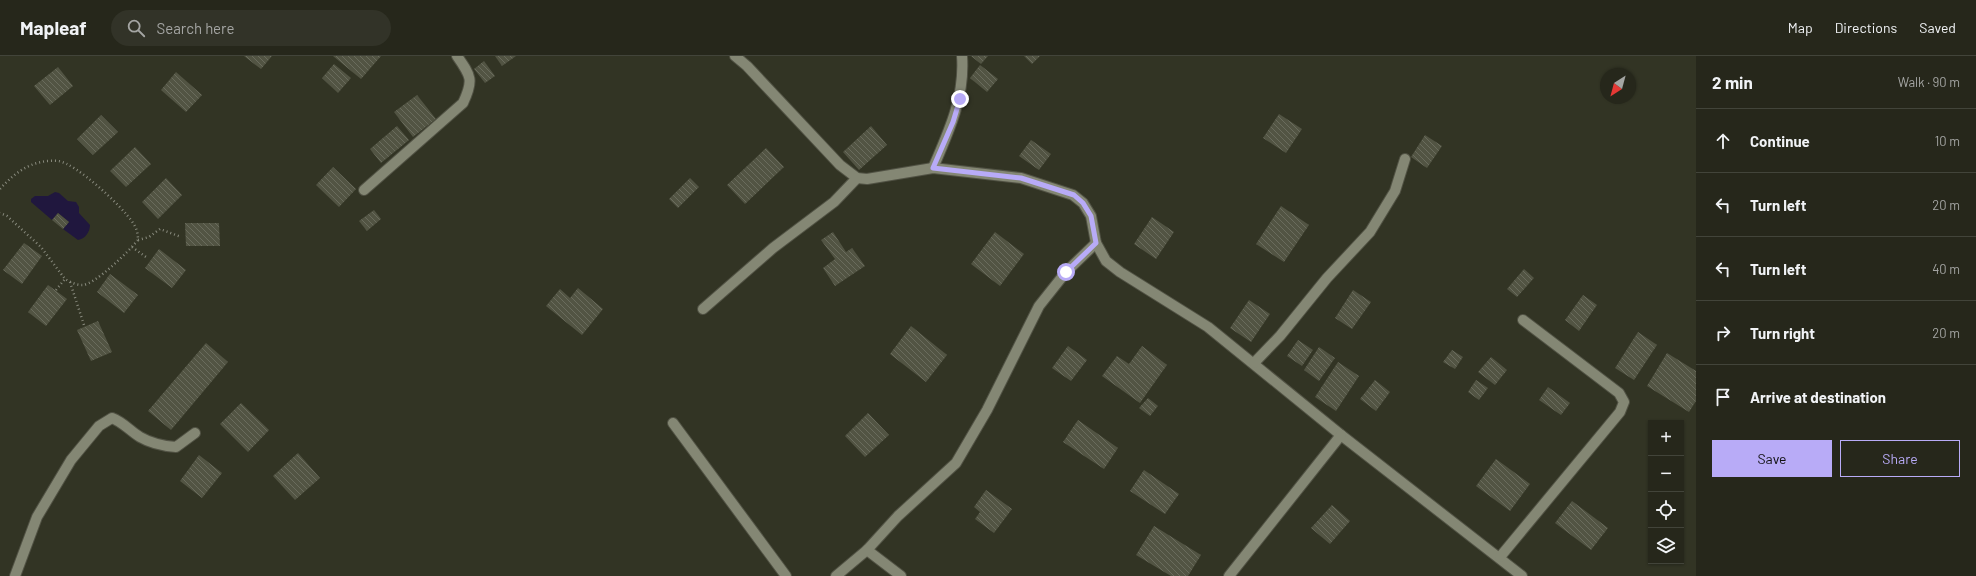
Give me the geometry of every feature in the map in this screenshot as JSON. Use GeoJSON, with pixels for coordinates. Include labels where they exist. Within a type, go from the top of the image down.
{"type":"FeatureCollection","features":[{"type":"Feature","properties":{"kind":"street"},"geometry":{"type":"LineString","coordinates":[[364,190],[463,103],[469,90],[470,75],[457,56]]}},
{"type":"Feature","properties":{"kind":"street"},"geometry":{"type":"LineString","coordinates":[[735,56],[747,66],[840,165],[857,178],[867,179],[933,168],[1021,178],[1074,195],[1083,203],[1091,216],[1096,243],[1106,261],[1120,272],[1208,327],[1341,435],[1500,557],[1522,576]]}},
{"type":"Feature","properties":{"kind":"street"},"geometry":{"type":"LineString","coordinates":[[933,168],[953,122],[960,99],[963,74],[962,56]]}},
{"type":"Feature","properties":{"kind":"street"},"geometry":{"type":"LineString","coordinates":[[1254,363],[1280,336],[1327,278],[1370,232],[1395,191],[1405,159]]}},
{"type":"Feature","properties":{"kind":"street"},"geometry":{"type":"LineString","coordinates":[[702,309],[773,248],[834,202],[857,178]]}},
{"type":"Feature","properties":{"kind":"street"},"geometry":{"type":"LineString","coordinates":[[836,576],[866,550],[898,516],[956,463],[987,410],[1039,306],[1066,272],[1096,243]]}},
{"type":"Feature","properties":{"kind":"street"},"geometry":{"type":"LineString","coordinates":[[1500,557],[1620,412],[1624,402],[1619,393],[1523,320]]}},
{"type":"Feature","properties":{"kind":"street"},"geometry":{"type":"LineString","coordinates":[[15,576],[37,517],[70,460],[99,426],[112,418],[119,420],[140,437],[158,445],[176,447],[194,433]]}},
{"type":"Feature","properties":{"kind":"street"},"geometry":{"type":"LineString","coordinates":[[673,423],[786,576]]}},
{"type":"Feature","properties":{"kind":"street"},"geometry":{"type":"LineString","coordinates":[[1229,576],[1341,435]]}},
{"type":"Feature","properties":{"kind":"street"},"geometry":{"type":"LineString","coordinates":[[866,550],[901,576]]}},
{"type":"Feature","properties":{"kind":"path"},"geometry":{"type":"LineString","coordinates":[[0,189],[25,166],[38,162],[59,161],[70,164],[118,204],[134,223],[138,233],[138,240]]}},
{"type":"Feature","properties":{"kind":"path"},"geometry":{"type":"LineString","coordinates":[[0,213],[7,216],[41,247],[65,279],[70,282],[83,285],[93,280],[132,247],[138,240],[149,237],[160,229],[181,237]]}},
{"type":"Feature","properties":{"kind":"path"},"geometry":{"type":"LineString","coordinates":[[132,247],[146,257]]}},
{"type":"Feature","properties":{"kind":"path"},"geometry":{"type":"LineString","coordinates":[[56,290],[65,279]]}},
{"type":"Feature","properties":{"kind":"path"},"geometry":{"type":"LineString","coordinates":[[70,282],[84,325]]}},
{"type":"Feature","properties":{"kind":"shaded area"},"geometry":{"type":"Polygon","coordinates":[[[55,192],[59,193],[68,201],[76,202],[79,207],[79,213],[90,225],[88,233],[85,237],[78,240],[63,229],[69,222],[58,213],[52,220],[31,202],[31,199],[35,196],[48,196],[55,192]]]}},
{"type":"Feature","properties":{"kind":"building"},"geometry":{"type":"Polygon","coordinates":[[[244,56],[272,56],[261,69],[244,56]]]}},
{"type":"Feature","properties":{"kind":"building"},"geometry":{"type":"Polygon","coordinates":[[[333,56],[381,56],[361,79],[333,56]]]}},
{"type":"Feature","properties":{"kind":"building"},"geometry":{"type":"Polygon","coordinates":[[[495,56],[516,56],[502,66],[495,56]]]}},
{"type":"Feature","properties":{"kind":"building"},"geometry":{"type":"Polygon","coordinates":[[[971,56],[988,56],[981,64],[971,56]]]}},
{"type":"Feature","properties":{"kind":"building"},"geometry":{"type":"Polygon","coordinates":[[[1024,56],[1040,56],[1032,64],[1024,56]]]}},
{"type":"Feature","properties":{"kind":"building"},"geometry":{"type":"Polygon","coordinates":[[[484,61],[495,76],[485,83],[474,69],[484,61]]]}},
{"type":"Feature","properties":{"kind":"building"},"geometry":{"type":"Polygon","coordinates":[[[334,64],[351,78],[338,93],[322,78],[334,64]]]}},
{"type":"Feature","properties":{"kind":"building"},"geometry":{"type":"Polygon","coordinates":[[[980,65],[998,79],[987,92],[970,78],[980,65]]]}},
{"type":"Feature","properties":{"kind":"building"},"geometry":{"type":"Polygon","coordinates":[[[58,67],[73,86],[50,105],[34,86],[58,67]]]}},
{"type":"Feature","properties":{"kind":"building"},"geometry":{"type":"Polygon","coordinates":[[[176,72],[202,95],[186,112],[161,90],[176,72]]]}},
{"type":"Feature","properties":{"kind":"building"},"geometry":{"type":"Polygon","coordinates":[[[417,95],[436,119],[413,137],[394,112],[417,95]]]}},
{"type":"Feature","properties":{"kind":"building"},"geometry":{"type":"Polygon","coordinates":[[[1279,114],[1302,129],[1286,153],[1263,138],[1279,114]]]}},
{"type":"Feature","properties":{"kind":"building"},"geometry":{"type":"Polygon","coordinates":[[[101,115],[118,132],[93,155],[77,139],[101,115]]]}},
{"type":"Feature","properties":{"kind":"building"},"geometry":{"type":"Polygon","coordinates":[[[397,126],[409,140],[381,163],[370,149],[397,126]]]}},
{"type":"Feature","properties":{"kind":"building"},"geometry":{"type":"Polygon","coordinates":[[[871,126],[887,145],[859,170],[843,152],[871,126]]]}},
{"type":"Feature","properties":{"kind":"building"},"geometry":{"type":"Polygon","coordinates":[[[1425,135],[1442,146],[1427,168],[1411,157],[1425,135]]]}},
{"type":"Feature","properties":{"kind":"building"},"geometry":{"type":"Polygon","coordinates":[[[1031,140],[1051,154],[1039,170],[1019,156],[1031,140]]]}},
{"type":"Feature","properties":{"kind":"building"},"geometry":{"type":"Polygon","coordinates":[[[135,147],[151,164],[126,187],[110,171],[135,147]]]}},
{"type":"Feature","properties":{"kind":"building"},"geometry":{"type":"Polygon","coordinates":[[[766,148],[784,167],[745,204],[727,185],[766,148]]]}},
{"type":"Feature","properties":{"kind":"building"},"geometry":{"type":"Polygon","coordinates":[[[333,167],[356,189],[339,207],[316,185],[333,167]]]}},
{"type":"Feature","properties":{"kind":"building"},"geometry":{"type":"Polygon","coordinates":[[[166,178],[182,195],[158,219],[142,202],[166,178]]]}},
{"type":"Feature","properties":{"kind":"building"},"geometry":{"type":"Polygon","coordinates":[[[690,178],[699,187],[678,208],[669,199],[690,178]]]}},
{"type":"Feature","properties":{"kind":"building"},"geometry":{"type":"Polygon","coordinates":[[[1281,206],[1309,225],[1284,262],[1256,244],[1281,206]]]}},
{"type":"Feature","properties":{"kind":"building"},"geometry":{"type":"Polygon","coordinates":[[[374,210],[381,219],[367,231],[359,221],[374,210]]]}},
{"type":"Feature","properties":{"kind":"building"},"geometry":{"type":"Polygon","coordinates":[[[58,213],[69,222],[63,229],[52,220],[58,213]]]}},
{"type":"Feature","properties":{"kind":"building"},"geometry":{"type":"Polygon","coordinates":[[[1152,217],[1174,232],[1156,259],[1134,244],[1152,217]]]}},
{"type":"Feature","properties":{"kind":"building"},"geometry":{"type":"Polygon","coordinates":[[[185,223],[219,223],[220,246],[186,246],[185,223]]]}},
{"type":"Feature","properties":{"kind":"building"},"geometry":{"type":"Polygon","coordinates":[[[833,232],[846,252],[852,248],[865,266],[835,286],[823,268],[835,259],[821,240],[833,232]]]}},
{"type":"Feature","properties":{"kind":"building"},"geometry":{"type":"Polygon","coordinates":[[[995,232],[1024,254],[1000,286],[971,264],[995,232]]]}},
{"type":"Feature","properties":{"kind":"building"},"geometry":{"type":"Polygon","coordinates":[[[24,243],[42,256],[22,284],[3,270],[24,243]]]}},
{"type":"Feature","properties":{"kind":"building"},"geometry":{"type":"Polygon","coordinates":[[[159,249],[186,270],[172,288],[145,268],[159,249]]]}},
{"type":"Feature","properties":{"kind":"building"},"geometry":{"type":"Polygon","coordinates":[[[1524,269],[1534,278],[1517,297],[1507,289],[1524,269]]]}},
{"type":"Feature","properties":{"kind":"building"},"geometry":{"type":"Polygon","coordinates":[[[110,274],[138,295],[124,313],[97,292],[110,274]]]}},
{"type":"Feature","properties":{"kind":"building"},"geometry":{"type":"Polygon","coordinates":[[[48,285],[67,299],[46,326],[28,312],[48,285]]]}},
{"type":"Feature","properties":{"kind":"building"},"geometry":{"type":"Polygon","coordinates":[[[578,288],[603,309],[582,335],[546,306],[560,289],[570,298],[578,288]]]}},
{"type":"Feature","properties":{"kind":"building"},"geometry":{"type":"Polygon","coordinates":[[[1353,290],[1371,302],[1352,329],[1335,318],[1353,290]]]}},
{"type":"Feature","properties":{"kind":"building"},"geometry":{"type":"Polygon","coordinates":[[[1583,295],[1597,305],[1579,331],[1565,320],[1583,295]]]}},
{"type":"Feature","properties":{"kind":"building"},"geometry":{"type":"Polygon","coordinates":[[[1249,300],[1270,314],[1251,342],[1230,328],[1249,300]]]}},
{"type":"Feature","properties":{"kind":"building"},"geometry":{"type":"Polygon","coordinates":[[[98,321],[112,352],[91,361],[77,330],[98,321]]]}},
{"type":"Feature","properties":{"kind":"building"},"geometry":{"type":"Polygon","coordinates":[[[911,326],[947,355],[926,382],[890,354],[911,326]]]}},
{"type":"Feature","properties":{"kind":"building"},"geometry":{"type":"Polygon","coordinates":[[[1638,332],[1657,345],[1634,380],[1615,368],[1638,332]]]}},
{"type":"Feature","properties":{"kind":"building"},"geometry":{"type":"Polygon","coordinates":[[[1298,340],[1313,350],[1302,366],[1287,356],[1298,340]]]}},
{"type":"Feature","properties":{"kind":"building"},"geometry":{"type":"Polygon","coordinates":[[[206,343],[228,362],[171,430],[148,411],[206,343]]]}},
{"type":"Feature","properties":{"kind":"building"},"geometry":{"type":"Polygon","coordinates":[[[1068,346],[1087,360],[1071,381],[1052,368],[1068,346]]]}},
{"type":"Feature","properties":{"kind":"building"},"geometry":{"type":"Polygon","coordinates":[[[1142,346],[1167,365],[1140,403],[1102,376],[1117,356],[1129,364],[1142,346]]]}},
{"type":"Feature","properties":{"kind":"building"},"geometry":{"type":"Polygon","coordinates":[[[1319,347],[1335,358],[1319,381],[1304,370],[1319,347]]]}},
{"type":"Feature","properties":{"kind":"building"},"geometry":{"type":"Polygon","coordinates":[[[1452,350],[1463,357],[1455,369],[1443,362],[1452,350]]]}},
{"type":"Feature","properties":{"kind":"building"},"geometry":{"type":"Polygon","coordinates":[[[1667,353],[1696,371],[1696,401],[1689,412],[1647,386],[1667,353]]]}},
{"type":"Feature","properties":{"kind":"building"},"geometry":{"type":"Polygon","coordinates":[[[1491,357],[1507,370],[1495,385],[1478,372],[1491,357]]]}},
{"type":"Feature","properties":{"kind":"building"},"geometry":{"type":"Polygon","coordinates":[[[1338,362],[1359,376],[1336,411],[1315,397],[1338,362]]]}},
{"type":"Feature","properties":{"kind":"building"},"geometry":{"type":"Polygon","coordinates":[[[1375,380],[1390,392],[1376,411],[1360,399],[1375,380]]]}},
{"type":"Feature","properties":{"kind":"building"},"geometry":{"type":"Polygon","coordinates":[[[1476,380],[1488,388],[1479,400],[1468,392],[1476,380]]]}},
{"type":"Feature","properties":{"kind":"building"},"geometry":{"type":"Polygon","coordinates":[[[1548,387],[1570,403],[1561,415],[1539,400],[1548,387]]]}},
{"type":"Feature","properties":{"kind":"building"},"geometry":{"type":"Polygon","coordinates":[[[1148,398],[1158,406],[1150,416],[1139,408],[1148,398]]]}},
{"type":"Feature","properties":{"kind":"building"},"geometry":{"type":"Polygon","coordinates":[[[241,403],[269,430],[248,452],[220,424],[241,403]]]}},
{"type":"Feature","properties":{"kind":"building"},"geometry":{"type":"Polygon","coordinates":[[[868,413],[889,435],[865,457],[845,436],[868,413]]]}},
{"type":"Feature","properties":{"kind":"building"},"geometry":{"type":"Polygon","coordinates":[[[1078,420],[1118,448],[1104,469],[1063,442],[1078,420]]]}},
{"type":"Feature","properties":{"kind":"building"},"geometry":{"type":"Polygon","coordinates":[[[298,453],[320,478],[295,500],[273,476],[298,453]]]}},
{"type":"Feature","properties":{"kind":"building"},"geometry":{"type":"Polygon","coordinates":[[[199,455],[222,473],[202,498],[180,481],[199,455]]]}},
{"type":"Feature","properties":{"kind":"building"},"geometry":{"type":"Polygon","coordinates":[[[1496,459],[1530,484],[1510,511],[1476,486],[1496,459]]]}},
{"type":"Feature","properties":{"kind":"building"},"geometry":{"type":"Polygon","coordinates":[[[1144,470],[1179,494],[1165,514],[1130,491],[1144,470]]]}},
{"type":"Feature","properties":{"kind":"building"},"geometry":{"type":"Polygon","coordinates":[[[986,490],[1012,509],[994,533],[975,519],[980,512],[974,507],[986,490]]]}},
{"type":"Feature","properties":{"kind":"building"},"geometry":{"type":"Polygon","coordinates":[[[1572,501],[1608,528],[1591,550],[1555,523],[1572,501]]]}},
{"type":"Feature","properties":{"kind":"building"},"geometry":{"type":"Polygon","coordinates":[[[1332,505],[1350,521],[1330,544],[1311,528],[1332,505]]]}},
{"type":"Feature","properties":{"kind":"building"},"geometry":{"type":"Polygon","coordinates":[[[1154,526],[1201,555],[1188,576],[1171,576],[1136,555],[1154,526]]]}},
{"type":"Feature","properties":{"kind":"route"},"geometry":{"type":"LineString","coordinates":[[960,99],[953,122],[933,168],[1021,178],[1074,195],[1083,203],[1091,216],[1096,243],[1066,272]]}}]}
